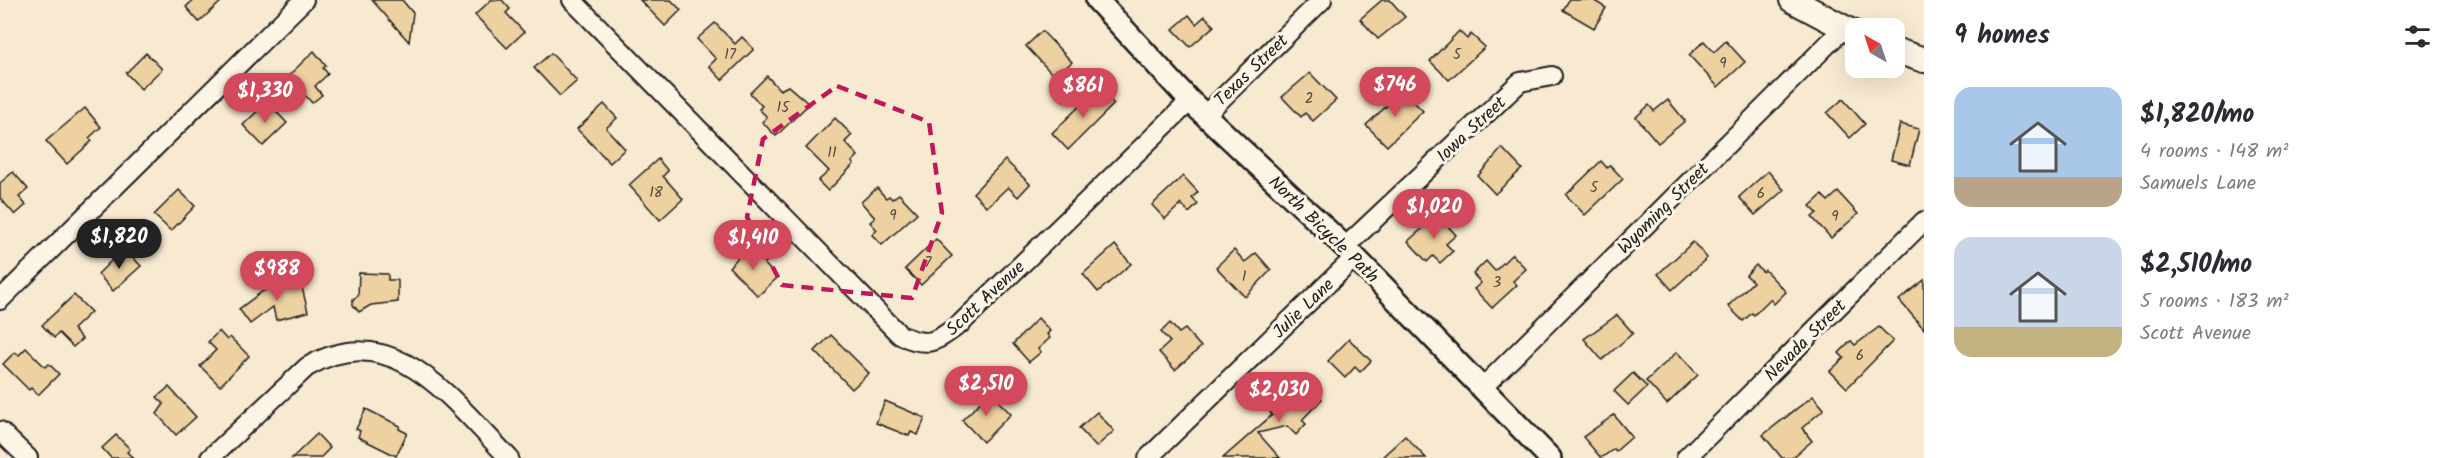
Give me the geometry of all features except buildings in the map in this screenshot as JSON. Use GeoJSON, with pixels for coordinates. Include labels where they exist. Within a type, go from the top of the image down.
{"type":"FeatureCollection","features":[{"type":"Feature","properties":{"kind":"main road"},"geometry":{"type":"LineString","coordinates":[[1792,0],[1845,28]]}},
{"type":"Feature","properties":{"kind":"main road"},"geometry":{"type":"LineString","coordinates":[[1905,54],[1924,60]]}},
{"type":"Feature","properties":{"kind":"street"},"geometry":{"type":"LineString","coordinates":[[0,300],[304,0]]}},
{"type":"Feature","properties":{"kind":"street","name":"Scott Avenue"},"geometry":{"type":"LineString","coordinates":[[572,0],[900,335],[919,343],[939,339],[960,324],[1197,108]]}},
{"type":"Feature","properties":{"kind":"street","name":"North Bicycle Path"},"geometry":{"type":"LineString","coordinates":[[1097,0],[1197,108],[1350,253],[1550,458]]}},
{"type":"Feature","properties":{"kind":"street","name":"Texas Street"},"geometry":{"type":"LineString","coordinates":[[1197,108],[1322,0]]}},
{"type":"Feature","properties":{"kind":"street","name":"Wyoming Street"},"geometry":{"type":"LineString","coordinates":[[1482,388],[1845,36]]}},
{"type":"Feature","properties":{"kind":"street","name":"Iowa Street"},"geometry":{"type":"LineString","coordinates":[[1350,253],[1520,82],[1552,76]]}},
{"type":"Feature","properties":{"kind":"street","name":"Nevada Street"},"geometry":{"type":"LineString","coordinates":[[1686,458],[1924,221]]}},
{"type":"Feature","properties":{"kind":"street","name":"Julie Lane"},"geometry":{"type":"LineString","coordinates":[[1148,458],[1350,253]]}},
{"type":"Feature","properties":{"kind":"street"},"geometry":{"type":"LineString","coordinates":[[210,458],[307,367],[326,356],[355,351],[372,351],[398,358],[425,374],[509,458]]}},
{"type":"Feature","properties":{"kind":"street"},"geometry":{"type":"LineString","coordinates":[[0,431],[28,458]]}},
{"type":"Feature","properties":{"kind":"highlighted area"},"geometry":{"type":"Polygon","coordinates":[[[837,86],[929,122],[942,213],[912,298],[782,285],[747,217],[763,139],[837,86]]]}}]}
